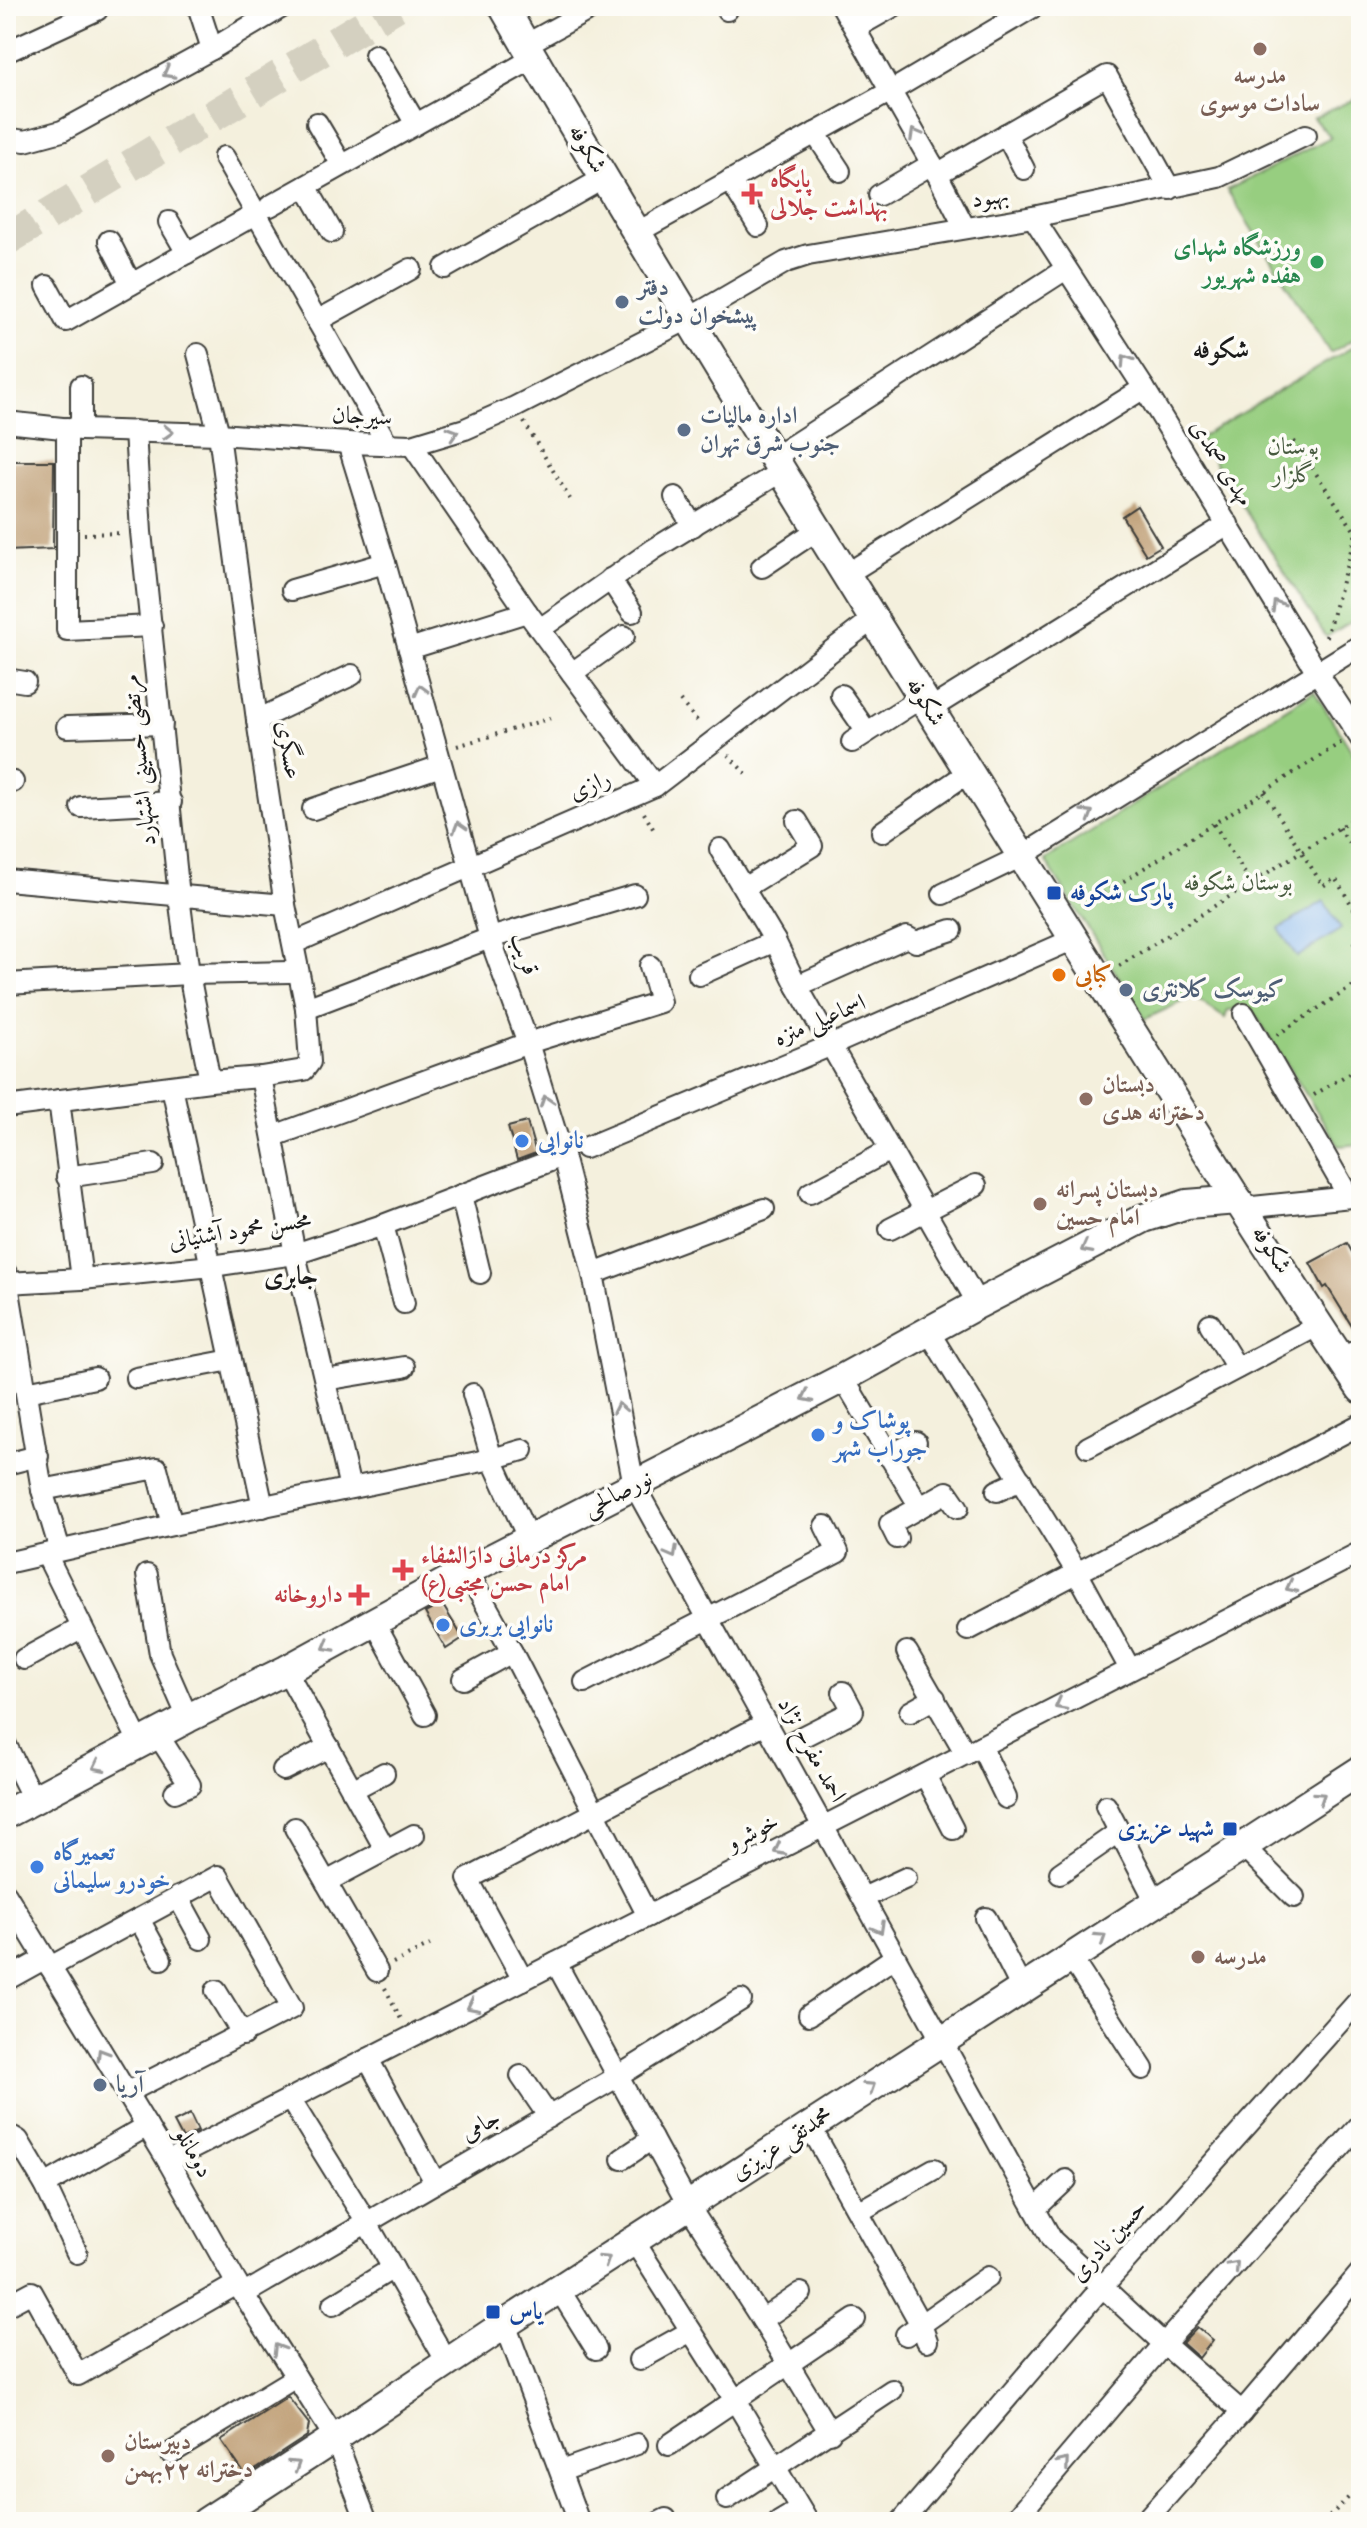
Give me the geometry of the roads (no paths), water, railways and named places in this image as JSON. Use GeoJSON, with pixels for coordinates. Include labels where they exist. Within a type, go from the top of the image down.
{"type":"FeatureCollection","features":[{"type":"Feature","properties":{"kind":"main road","name":"شکوفه"},"geometry":{"type":"LineString","coordinates":[[503,6],[636,233],[845,575],[1319,1325],[1351,1354],[1361,1389]]}},
{"type":"Feature","properties":{"kind":"main road","name":"نورصالحی"},"geometry":{"type":"LineString","coordinates":[[6,1814],[1144,1218],[1187,1204],[1241,1204]]}},
{"type":"Feature","properties":{"kind":"main road","name":"محمدتقی عزیزی"},"geometry":{"type":"LineString","coordinates":[[206,2522],[505,2324],[1361,1770]]}},
{"type":"Feature","properties":{"kind":"street"},"geometry":{"type":"LineString","coordinates":[[198,6],[212,49]]}},
{"type":"Feature","properties":{"kind":"street"},"geometry":{"type":"LineString","coordinates":[[6,138],[25,141],[62,131],[284,6]]}},
{"type":"Feature","properties":{"kind":"street"},"geometry":{"type":"LineString","coordinates":[[47,286],[66,321],[416,124],[596,6]]}},
{"type":"Feature","properties":{"kind":"street"},"geometry":{"type":"LineString","coordinates":[[842,6],[965,228]]}},
{"type":"Feature","properties":{"kind":"street"},"geometry":{"type":"LineString","coordinates":[[855,28],[894,6]]}},
{"type":"Feature","properties":{"kind":"street"},"geometry":{"type":"LineString","coordinates":[[636,233],[891,91],[1035,6]]}},
{"type":"Feature","properties":{"kind":"street"},"geometry":{"type":"LineString","coordinates":[[6,52],[97,10]]}},
{"type":"Feature","properties":{"kind":"street"},"geometry":{"type":"LineString","coordinates":[[375,55],[416,124]]}},
{"type":"Feature","properties":{"kind":"street"},"geometry":{"type":"LineString","coordinates":[[879,195],[1006,134],[1107,76],[1170,189]]}},
{"type":"Feature","properties":{"kind":"street"},"geometry":{"type":"LineString","coordinates":[[317,123],[342,165]]}},
{"type":"Feature","properties":{"kind":"street"},"geometry":{"type":"LineString","coordinates":[[815,133],[840,171]]}},
{"type":"Feature","properties":{"kind":"street"},"geometry":{"type":"LineString","coordinates":[[1006,134],[1024,169]]}},
{"type":"Feature","properties":{"kind":"street","name":"بهبود"},"geometry":{"type":"LineString","coordinates":[[688,319],[797,258],[1033,217],[1170,189],[1219,177],[1306,135]]}},
{"type":"Feature","properties":{"kind":"street"},"geometry":{"type":"LineString","coordinates":[[224,157],[263,210],[317,321],[388,445]]}},
{"type":"Feature","properties":{"kind":"street"},"geometry":{"type":"LineString","coordinates":[[445,268],[604,178]]}},
{"type":"Feature","properties":{"kind":"street"},"geometry":{"type":"LineString","coordinates":[[730,180],[758,226]]}},
{"type":"Feature","properties":{"kind":"street"},"geometry":{"type":"LineString","coordinates":[[306,186],[332,232]]}},
{"type":"Feature","properties":{"kind":"street","name":"مهدی صمدی"},"geometry":{"type":"LineString","coordinates":[[1033,217],[1228,524],[1317,672],[1353,740]]}},
{"type":"Feature","properties":{"kind":"street"},"geometry":{"type":"LineString","coordinates":[[169,222],[187,253]]}},
{"type":"Feature","properties":{"kind":"street"},"geometry":{"type":"LineString","coordinates":[[109,241],[131,284]]}},
{"type":"Feature","properties":{"kind":"street"},"geometry":{"type":"LineString","coordinates":[[317,321],[411,269]]}},
{"type":"Feature","properties":{"kind":"street"},"geometry":{"type":"LineString","coordinates":[[409,649],[534,621],[610,579],[693,526],[777,464],[1066,269]]}},
{"type":"Feature","properties":{"kind":"street","name":"سیرجان"},"geometry":{"type":"LineString","coordinates":[[6,422],[74,429],[412,445],[465,429],[515,407],[688,319]]}},
{"type":"Feature","properties":{"kind":"street","name":"عسگری"},"geometry":{"type":"LineString","coordinates":[[198,354],[219,434],[285,905],[306,1008],[310,1062],[304,1070],[261,1077]]}},
{"type":"Feature","properties":{"kind":"street"},"geometry":{"type":"LineString","coordinates":[[81,386],[65,535],[67,630],[152,626]]}},
{"type":"Feature","properties":{"kind":"street"},"geometry":{"type":"LineString","coordinates":[[845,575],[1144,388]]}},
{"type":"Feature","properties":{"kind":"street","name":"مرتضی حسینی اشتهارد"},"geometry":{"type":"LineString","coordinates":[[135,431],[141,532],[179,896],[189,974],[210,1081]]}},
{"type":"Feature","properties":{"kind":"street","name":"قریب"},"geometry":{"type":"LineString","coordinates":[[348,443],[385,563],[490,938],[528,1043],[563,1156],[593,1274],[634,1485]]}},
{"type":"Feature","properties":{"kind":"street"},"geometry":{"type":"LineString","coordinates":[[412,445],[534,621],[655,786]]}},
{"type":"Feature","properties":{"kind":"street"},"geometry":{"type":"LineString","coordinates":[[675,497],[693,526]]}},
{"type":"Feature","properties":{"kind":"street"},"geometry":{"type":"LineString","coordinates":[[841,695],[860,737],[926,703],[1228,524]]}},
{"type":"Feature","properties":{"kind":"street"},"geometry":{"type":"LineString","coordinates":[[762,567],[817,530]]}},
{"type":"Feature","properties":{"kind":"street"},"geometry":{"type":"LineString","coordinates":[[292,590],[385,563]]}},
{"type":"Feature","properties":{"kind":"street"},"geometry":{"type":"LineString","coordinates":[[610,579],[632,612]]}},
{"type":"Feature","properties":{"kind":"street","name":"رازی"},"geometry":{"type":"LineString","coordinates":[[294,943],[655,786],[873,619]]}},
{"type":"Feature","properties":{"kind":"street"},"geometry":{"type":"LineString","coordinates":[[572,673],[624,636]]}},
{"type":"Feature","properties":{"kind":"street"},"geometry":{"type":"LineString","coordinates":[[943,894],[1022,856],[1361,645]]}},
{"type":"Feature","properties":{"kind":"street"},"geometry":{"type":"LineString","coordinates":[[257,720],[352,675]]}},
{"type":"Feature","properties":{"kind":"street"},"geometry":{"type":"LineString","coordinates":[[67,727],[162,724]]}},
{"type":"Feature","properties":{"kind":"street"},"geometry":{"type":"LineString","coordinates":[[313,809],[439,759]]}},
{"type":"Feature","properties":{"kind":"street"},"geometry":{"type":"LineString","coordinates":[[882,832],[969,772]]}},
{"type":"Feature","properties":{"kind":"street"},"geometry":{"type":"LineString","coordinates":[[81,807],[171,802]]}},
{"type":"Feature","properties":{"kind":"street"},"geometry":{"type":"LineString","coordinates":[[744,888],[812,846],[797,821]]}},
{"type":"Feature","properties":{"kind":"street"},"geometry":{"type":"LineString","coordinates":[[720,849],[775,941],[797,986],[978,1304]]}},
{"type":"Feature","properties":{"kind":"street"},"geometry":{"type":"LineString","coordinates":[[6,880],[285,905]]}},
{"type":"Feature","properties":{"kind":"street"},"geometry":{"type":"LineString","coordinates":[[306,1008],[490,938],[635,895]]}},
{"type":"Feature","properties":{"kind":"street"},"geometry":{"type":"LineString","coordinates":[[797,986],[907,937],[916,942],[952,930]]}},
{"type":"Feature","properties":{"kind":"street","name":"اسماعیلی منزه"},"geometry":{"type":"LineString","coordinates":[[585,1148],[1074,939]]}},
{"type":"Feature","properties":{"kind":"street"},"geometry":{"type":"LineString","coordinates":[[699,975],[775,941]]}},
{"type":"Feature","properties":{"kind":"street"},"geometry":{"type":"LineString","coordinates":[[274,1136],[528,1043],[660,1002],[650,966]]}},
{"type":"Feature","properties":{"kind":"street"},"geometry":{"type":"LineString","coordinates":[[6,984],[290,972]]}},
{"type":"Feature","properties":{"kind":"street"},"geometry":{"type":"LineString","coordinates":[[1241,1204],[1355,1196],[1244,1014]]}},
{"type":"Feature","properties":{"kind":"street"},"geometry":{"type":"LineString","coordinates":[[6,1107],[261,1077],[295,1254],[350,1488]]}},
{"type":"Feature","properties":{"kind":"street"},"geometry":{"type":"LineString","coordinates":[[172,1087],[263,1507]]}},
{"type":"Feature","properties":{"kind":"street"},"geometry":{"type":"LineString","coordinates":[[59,1100],[82,1279]]}},
{"type":"Feature","properties":{"kind":"street"},"geometry":{"type":"LineString","coordinates":[[810,1193],[890,1150]]}},
{"type":"Feature","properties":{"kind":"street","name":"محسن محمود آشتیانی"},"geometry":{"type":"LineString","coordinates":[[7,1280],[82,1279],[295,1254],[383,1225],[563,1156]]}},
{"type":"Feature","properties":{"kind":"street"},"geometry":{"type":"LineString","coordinates":[[67,1177],[153,1164]]}},
{"type":"Feature","properties":{"kind":"street"},"geometry":{"type":"LineString","coordinates":[[890,1229],[976,1185]]}},
{"type":"Feature","properties":{"kind":"street"},"geometry":{"type":"LineString","coordinates":[[461,1195],[480,1273]]}},
{"type":"Feature","properties":{"kind":"street"},"geometry":{"type":"LineString","coordinates":[[593,1274],[764,1209]]}},
{"type":"Feature","properties":{"kind":"street"},"geometry":{"type":"LineString","coordinates":[[383,1225],[404,1303]]}},
{"type":"Feature","properties":{"kind":"street"},"geometry":{"type":"LineString","coordinates":[[7,1280],[18,1381],[38,1456],[53,1552],[81,1628],[149,1739],[190,1785],[175,1792]]}},
{"type":"Feature","properties":{"kind":"street"},"geometry":{"type":"LineString","coordinates":[[1210,1324],[1237,1368]]}},
{"type":"Feature","properties":{"kind":"street"},"geometry":{"type":"LineString","coordinates":[[1088,1447],[1319,1325]]}},
{"type":"Feature","properties":{"kind":"street"},"geometry":{"type":"LineString","coordinates":[[929,1332],[1078,1574],[1130,1669]]}},
{"type":"Feature","properties":{"kind":"street"},"geometry":{"type":"LineString","coordinates":[[136,1378],[231,1360]]}},
{"type":"Feature","properties":{"kind":"street"},"geometry":{"type":"LineString","coordinates":[[325,1380],[404,1367]]}},
{"type":"Feature","properties":{"kind":"street"},"geometry":{"type":"LineString","coordinates":[[18,1381],[95,1378]]}},
{"type":"Feature","properties":{"kind":"street"},"geometry":{"type":"LineString","coordinates":[[843,1378],[920,1507]]}},
{"type":"Feature","properties":{"kind":"street"},"geometry":{"type":"LineString","coordinates":[[473,1394],[492,1459],[529,1540]]}},
{"type":"Feature","properties":{"kind":"street"},"geometry":{"type":"LineString","coordinates":[[968,1630],[1361,1424]]}},
{"type":"Feature","properties":{"kind":"street"},"geometry":{"type":"LineString","coordinates":[[888,1456],[916,1442]]}},
{"type":"Feature","properties":{"kind":"street"},"geometry":{"type":"LineString","coordinates":[[6,1563],[523,1450]]}},
{"type":"Feature","properties":{"kind":"street"},"geometry":{"type":"LineString","coordinates":[[6,1464],[38,1456]]}},
{"type":"Feature","properties":{"kind":"street"},"geometry":{"type":"LineString","coordinates":[[42,1490],[157,1468],[172,1525]]}},
{"type":"Feature","properties":{"kind":"street"},"geometry":{"type":"LineString","coordinates":[[997,1491],[1021,1480]]}},
{"type":"Feature","properties":{"kind":"street","name":"احمد مفرح نژاد"},"geometry":{"type":"LineString","coordinates":[[634,1485],[1052,2240],[1242,2412]]}},
{"type":"Feature","properties":{"kind":"street"},"geometry":{"type":"LineString","coordinates":[[893,1531],[920,1507],[953,1500]]}},
{"type":"Feature","properties":{"kind":"street"},"geometry":{"type":"LineString","coordinates":[[585,1682],[838,1552],[825,1526]]}},
{"type":"Feature","properties":{"kind":"street","name":"خوشرو"},"geometry":{"type":"LineString","coordinates":[[168,2161],[1361,1552]]}},
{"type":"Feature","properties":{"kind":"street"},"geometry":{"type":"LineString","coordinates":[[467,1571],[648,1916]]}},
{"type":"Feature","properties":{"kind":"street"},"geometry":{"type":"LineString","coordinates":[[147,1575],[160,1654],[188,1718]]}},
{"type":"Feature","properties":{"kind":"street"},"geometry":{"type":"LineString","coordinates":[[374,1621],[425,1715]]}},
{"type":"Feature","properties":{"kind":"street"},"geometry":{"type":"LineString","coordinates":[[24,1659],[81,1628]]}},
{"type":"Feature","properties":{"kind":"street"},"geometry":{"type":"LineString","coordinates":[[463,1679],[512,1652]]}},
{"type":"Feature","properties":{"kind":"street"},"geometry":{"type":"LineString","coordinates":[[907,1652],[935,1698],[1006,1798]]}},
{"type":"Feature","properties":{"kind":"street"},"geometry":{"type":"LineString","coordinates":[[286,1670],[385,1849]]}},
{"type":"Feature","properties":{"kind":"street"},"geometry":{"type":"LineString","coordinates":[[780,1748],[853,1711],[843,1692]]}},
{"type":"Feature","properties":{"kind":"street"},"geometry":{"type":"LineString","coordinates":[[910,1712],[935,1698]]}},
{"type":"Feature","properties":{"kind":"street"},"geometry":{"type":"LineString","coordinates":[[523,1980],[468,1879],[766,1723]]}},
{"type":"Feature","properties":{"kind":"street"},"geometry":{"type":"LineString","coordinates":[[6,1745],[33,1799]]}},
{"type":"Feature","properties":{"kind":"street"},"geometry":{"type":"LineString","coordinates":[[283,1770],[329,1747]]}},
{"type":"Feature","properties":{"kind":"street"},"geometry":{"type":"LineString","coordinates":[[352,1790],[384,1773]]}},
{"type":"Feature","properties":{"kind":"street"},"geometry":{"type":"LineString","coordinates":[[925,1775],[953,1829]]}},
{"type":"Feature","properties":{"kind":"street"},"geometry":{"type":"LineString","coordinates":[[1106,1806],[1156,1902]]}},
{"type":"Feature","properties":{"kind":"street"},"geometry":{"type":"LineString","coordinates":[[295,1828],[377,1971]]}},
{"type":"Feature","properties":{"kind":"street"},"geometry":{"type":"LineString","coordinates":[[1060,1873],[1119,1832]]}},
{"type":"Feature","properties":{"kind":"street"},"geometry":{"type":"LineString","coordinates":[[326,1882],[414,1835]]}},
{"type":"Feature","properties":{"kind":"street"},"geometry":{"type":"LineString","coordinates":[[1243,1846],[1294,1897]]}},
{"type":"Feature","properties":{"kind":"street"},"geometry":{"type":"LineString","coordinates":[[6,1980],[139,1919],[218,1876],[292,2008],[126,2093]]}},
{"type":"Feature","properties":{"kind":"street"},"geometry":{"type":"LineString","coordinates":[[863,1898],[906,1878]]}},
{"type":"Feature","properties":{"kind":"street","name":"دومانلو"},"geometry":{"type":"LineString","coordinates":[[6,1894],[168,2161],[241,2289],[335,2438],[367,2522]]}},
{"type":"Feature","properties":{"kind":"street"},"geometry":{"type":"LineString","coordinates":[[178,1897],[201,1939]]}},
{"type":"Feature","properties":{"kind":"street"},"geometry":{"type":"LineString","coordinates":[[986,1918],[1022,1989]]}},
{"type":"Feature","properties":{"kind":"street"},"geometry":{"type":"LineString","coordinates":[[139,1919],[161,1959]]}},
{"type":"Feature","properties":{"kind":"street"},"geometry":{"type":"LineString","coordinates":[[809,2015],[895,1957]]}},
{"type":"Feature","properties":{"kind":"street"},"geometry":{"type":"LineString","coordinates":[[1071,1958],[1143,2069]]}},
{"type":"Feature","properties":{"kind":"street"},"geometry":{"type":"LineString","coordinates":[[556,1963],[688,2205],[830,2433]]}},
{"type":"Feature","properties":{"kind":"street"},"geometry":{"type":"LineString","coordinates":[[216,1991],[243,2035]]}},
{"type":"Feature","properties":{"kind":"street","name":"حسین نادری"},"geometry":{"type":"LineString","coordinates":[[901,2522],[1102,2287],[1361,1998]]}},
{"type":"Feature","properties":{"kind":"street","name":"جامی"},"geometry":{"type":"LineString","coordinates":[[6,2306],[32,2292],[78,2375],[367,2223],[617,2077],[741,2000]]}},
{"type":"Feature","properties":{"kind":"street"},"geometry":{"type":"LineString","coordinates":[[368,2059],[435,2182]]}},
{"type":"Feature","properties":{"kind":"street"},"geometry":{"type":"LineString","coordinates":[[521,2076],[549,2117]]}},
{"type":"Feature","properties":{"kind":"street"},"geometry":{"type":"LineString","coordinates":[[290,2099],[367,2223],[447,2362]]}},
{"type":"Feature","properties":{"kind":"street"},"geometry":{"type":"LineString","coordinates":[[1013,2522],[1164,2344],[1361,2124]]}},
{"type":"Feature","properties":{"kind":"street"},"geometry":{"type":"LineString","coordinates":[[45,2185],[147,2126]]}},
{"type":"Feature","properties":{"kind":"street"},"geometry":{"type":"LineString","coordinates":[[810,2126],[860,2211],[918,2334],[988,2277]]}},
{"type":"Feature","properties":{"kind":"street"},"geometry":{"type":"LineString","coordinates":[[6,2139],[13,2137],[18,2140],[45,2185],[77,2253]]}},
{"type":"Feature","properties":{"kind":"street"},"geometry":{"type":"LineString","coordinates":[[622,2159],[652,2139]]}},
{"type":"Feature","properties":{"kind":"street"},"geometry":{"type":"LineString","coordinates":[[860,2211],[934,2169]]}},
{"type":"Feature","properties":{"kind":"street"},"geometry":{"type":"LineString","coordinates":[[1035,2209],[1066,2180]]}},
{"type":"Feature","properties":{"kind":"street"},"geometry":{"type":"LineString","coordinates":[[634,2241],[804,2516],[779,2522]]}},
{"type":"Feature","properties":{"kind":"street"},"geometry":{"type":"LineString","coordinates":[[333,2305],[393,2268]]}},
{"type":"Feature","properties":{"kind":"street"},"geometry":{"type":"LineString","coordinates":[[1144,2522],[1361,2272]]}},
{"type":"Feature","properties":{"kind":"street"},"geometry":{"type":"LineString","coordinates":[[559,2289],[596,2349]]}},
{"type":"Feature","properties":{"kind":"street"},"geometry":{"type":"LineString","coordinates":[[762,2320],[801,2293]]}},
{"type":"Feature","properties":{"kind":"street"},"geometry":{"type":"LineString","coordinates":[[669,2445],[855,2319]]}},
{"type":"Feature","properties":{"kind":"street"},"geometry":{"type":"LineString","coordinates":[[505,2324],[579,2522]]}},
{"type":"Feature","properties":{"kind":"street"},"geometry":{"type":"LineString","coordinates":[[639,2360],[691,2331]]}},
{"type":"Feature","properties":{"kind":"street"},"geometry":{"type":"LineString","coordinates":[[171,2453],[296,2377]]}},
{"type":"Feature","properties":{"kind":"street"},"geometry":{"type":"LineString","coordinates":[[727,2499],[892,2390]]}},
{"type":"Feature","properties":{"kind":"street"},"geometry":{"type":"LineString","coordinates":[[561,2471],[637,2444]]}},
{"type":"Feature","properties":{"kind":"water"},"geometry":{"type":"Polygon","coordinates":[[[1324,901],[1341,929],[1297,957],[1279,929],[1324,901]]]}},
{"type":"Feature","properties":{"kind":"tunnel"},"geometry":{"type":"LineString","coordinates":[[6,240],[396,6]]}},
{"type":"Feature","properties":{"kind":"place","name":"مدرسه سادات موسوی"},"geometry":{"type":"Point","coordinates":[1260,49]}},
{"type":"Feature","properties":{"kind":"place","name":"پایگاه بهداشت جلالی"},"geometry":{"type":"Point","coordinates":[752,194]}},
{"type":"Feature","properties":{"kind":"place","name":"ورزشگاه شهدای هفده شهریور"},"geometry":{"type":"Point","coordinates":[1317,262]}},
{"type":"Feature","properties":{"kind":"place","name":"دفتر پیشخوان دولت"},"geometry":{"type":"Point","coordinates":[622,302]}},
{"type":"Feature","properties":{"kind":"place","name":"اداره مالیات جنوب شرق تهران"},"geometry":{"type":"Point","coordinates":[684,430]}},
{"type":"Feature","properties":{"kind":"place","name":"پارک شکوفه"},"geometry":{"type":"Point","coordinates":[1054,893]}},
{"type":"Feature","properties":{"kind":"place","name":"کبابی"},"geometry":{"type":"Point","coordinates":[1059,975]}},
{"type":"Feature","properties":{"kind":"place","name":"کیوسک کلانتری"},"geometry":{"type":"Point","coordinates":[1126,990]}},
{"type":"Feature","properties":{"kind":"place","name":"دبستان دخترانه هدی"},"geometry":{"type":"Point","coordinates":[1086,1099]}},
{"type":"Feature","properties":{"kind":"place","name":"نانوایی"},"geometry":{"type":"Point","coordinates":[522,1141]}},
{"type":"Feature","properties":{"kind":"place","name":"دبستان پسرانه امام حسین"},"geometry":{"type":"Point","coordinates":[1040,1204]}},
{"type":"Feature","properties":{"kind":"place","name":"پوشاک و جوراب شهر"},"geometry":{"type":"Point","coordinates":[818,1435]}},
{"type":"Feature","properties":{"kind":"place","name":"مرکز درمانی دارالشفاء امام حسن مجتبی(ع)"},"geometry":{"type":"Point","coordinates":[403,1570]}},
{"type":"Feature","properties":{"kind":"place","name":"داروخانه"},"geometry":{"type":"Point","coordinates":[359,1595]}},
{"type":"Feature","properties":{"kind":"place","name":"نانوایی بربری"},"geometry":{"type":"Point","coordinates":[443,1625]}},
{"type":"Feature","properties":{"kind":"place","name":"شهید عزیزی"},"geometry":{"type":"Point","coordinates":[1230,1829]}},
{"type":"Feature","properties":{"kind":"place","name":"تعمیرگاه خودرو سلیمانی"},"geometry":{"type":"Point","coordinates":[37,1867]}},
{"type":"Feature","properties":{"kind":"place","name":"مدرسه"},"geometry":{"type":"Point","coordinates":[1198,1957]}},
{"type":"Feature","properties":{"kind":"place","name":"آریا"},"geometry":{"type":"Point","coordinates":[100,2085]}},
{"type":"Feature","properties":{"kind":"place","name":"یاس"},"geometry":{"type":"Point","coordinates":[493,2312]}},
{"type":"Feature","properties":{"kind":"place","name":"دبیرستان دخترانه ۲۲بهمن"},"geometry":{"type":"Point","coordinates":[108,2456]}},
{"type":"Feature","properties":{"kind":"district","name":"شکوفه"},"geometry":{"type":"Point","coordinates":[1221,350]}},
{"type":"Feature","properties":{"kind":"district","name":"جابری"},"geometry":{"type":"Point","coordinates":[291,1276]}},
{"type":"Feature","properties":{"kind":"park label","name":"بوستان گلزار"},"geometry":{"type":"Point","coordinates":[1293,461]}},
{"type":"Feature","properties":{"kind":"park label","name":"بوستان شکوفه"},"geometry":{"type":"Point","coordinates":[1238,883]}}]}
